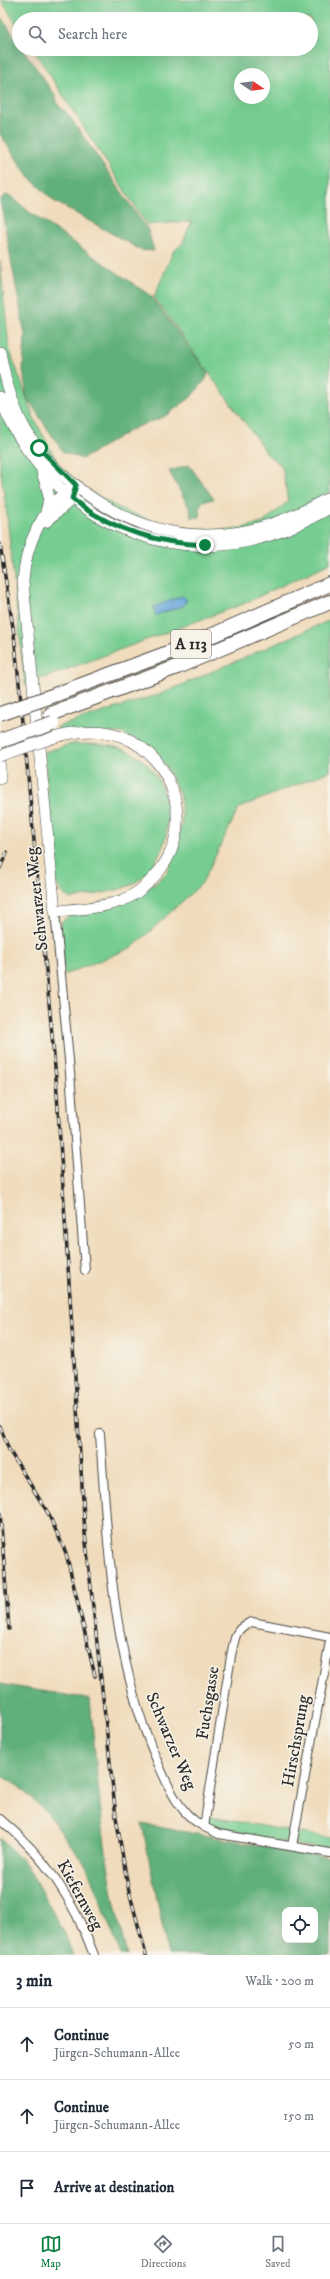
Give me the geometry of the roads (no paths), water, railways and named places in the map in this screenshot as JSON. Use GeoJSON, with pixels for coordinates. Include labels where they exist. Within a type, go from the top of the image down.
{"type":"FeatureCollection","features":[{"type":"Feature","properties":{"kind":"highway","name":"A 113"},"geometry":{"type":"LineString","coordinates":[[0,714],[192,644],[330,584]]}},
{"type":"Feature","properties":{"kind":"highway","name":"A 113"},"geometry":{"type":"LineString","coordinates":[[0,731],[53,725],[105,694],[232,644],[330,602]]}},
{"type":"Feature","properties":{"kind":"highway"},"geometry":{"type":"LineString","coordinates":[[0,708],[49,697]]}},
{"type":"Feature","properties":{"kind":"highway"},"geometry":{"type":"LineString","coordinates":[[0,741],[53,725]]}},
{"type":"Feature","properties":{"kind":"street"},"geometry":{"type":"LineString","coordinates":[[0,352],[9,392],[27,431],[43,452],[76,485],[100,503],[143,523],[183,533],[206,535],[234,533],[271,525],[330,497]]}},
{"type":"Feature","properties":{"kind":"street"},"geometry":{"type":"LineString","coordinates":[[0,397],[17,436],[41,470],[68,496],[99,517],[130,532],[158,540],[205,545],[226,545],[272,535],[330,508]]}},
{"type":"Feature","properties":{"kind":"street"},"geometry":{"type":"LineString","coordinates":[[41,470],[49,494],[50,502],[44,515]]}},
{"type":"Feature","properties":{"kind":"street","name":"Schwarzer Weg"},"geometry":{"type":"LineString","coordinates":[[38,529],[76,485]]}},
{"type":"Feature","properties":{"kind":"street","name":"Schwarzer Weg"},"geometry":{"type":"LineString","coordinates":[[68,496],[44,515],[28,551],[23,582],[69,1060],[85,1270]]}},
{"type":"Feature","properties":{"kind":"street"},"geometry":{"type":"LineString","coordinates":[[0,779],[0,756],[53,725],[121,736],[135,743],[159,764],[169,780],[174,792],[178,818],[171,853],[160,872],[143,889],[122,901],[92,908],[55,911]]}},
{"type":"Feature","properties":{"kind":"street","name":"Schwarzer Weg"},"geometry":{"type":"LineString","coordinates":[[100,1434],[119,1635],[127,1676],[141,1722],[172,1791],[187,1814],[204,1827],[219,1834],[330,1853]]}},
{"type":"Feature","properties":{"kind":"street","name":"Fuchsgasse"},"geometry":{"type":"LineString","coordinates":[[204,1827],[231,1656],[237,1632],[242,1625],[252,1622],[330,1637]]}},
{"type":"Feature","properties":{"kind":"street","name":"Hirschsprung"},"geometry":{"type":"LineString","coordinates":[[292,1846],[330,1641]]}},
{"type":"Feature","properties":{"kind":"street","name":"Kiefernweg"},"geometry":{"type":"LineString","coordinates":[[0,1819],[38,1854],[58,1881],[78,1917],[94,1955]]}},
{"type":"Feature","properties":{"kind":"water"},"geometry":{"type":"Polygon","coordinates":[[[182,596],[187,600],[183,606],[156,615],[153,607],[182,596]]]}},
{"type":"Feature","properties":{"kind":"railway"},"geometry":{"type":"LineString","coordinates":[[0,544],[14,634],[56,1078],[85,1533],[116,1817],[128,1887],[146,1955]]}},
{"type":"Feature","properties":{"kind":"railway"},"geometry":{"type":"LineString","coordinates":[[0,868],[7,852]]}},
{"type":"Feature","properties":{"kind":"railway"},"geometry":{"type":"LineString","coordinates":[[0,1426],[9,1450],[48,1513],[66,1553],[95,1676]]}},
{"type":"Feature","properties":{"kind":"railway"},"geometry":{"type":"LineString","coordinates":[[0,1512],[9,1629]]}}]}
